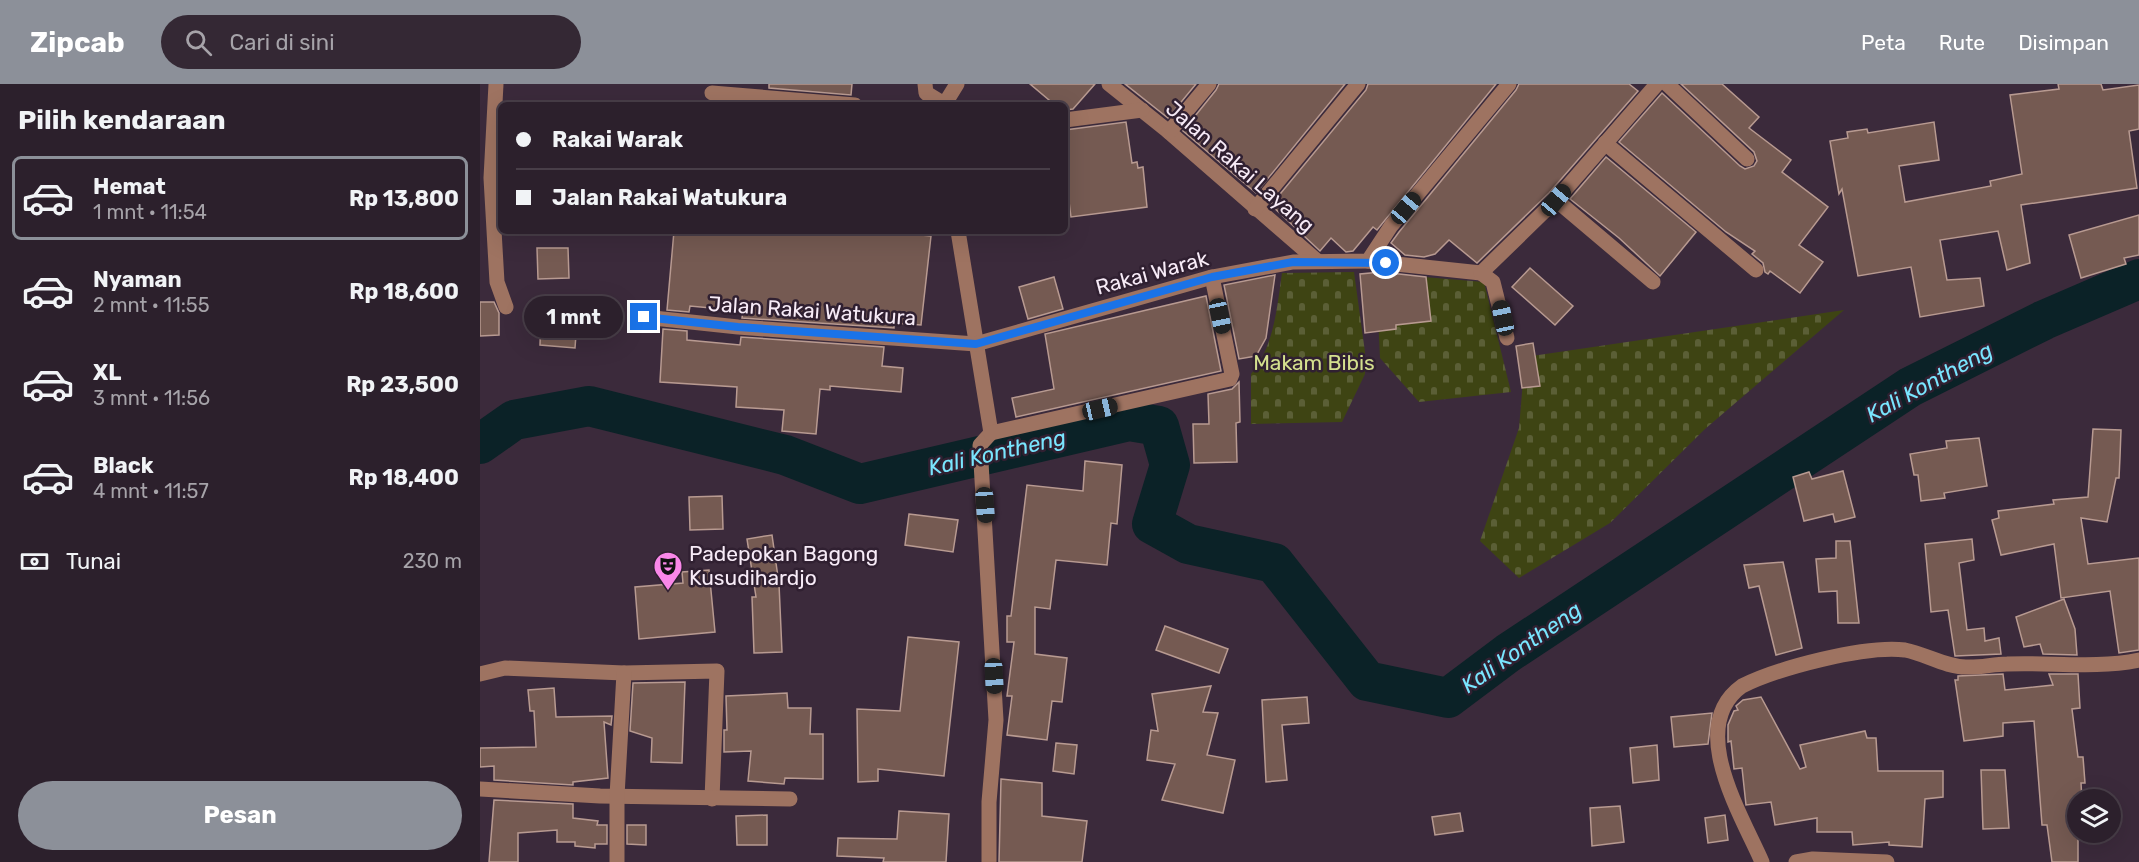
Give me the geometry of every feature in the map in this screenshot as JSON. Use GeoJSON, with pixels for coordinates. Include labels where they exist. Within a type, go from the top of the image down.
{"type":"FeatureCollection","features":[{"type":"Feature","properties":{"kind":"street"},"geometry":{"type":"LineString","coordinates":[[496,84],[491,178],[497,282],[506,307]]}},
{"type":"Feature","properties":{"kind":"street"},"geometry":{"type":"LineString","coordinates":[[925,84],[926,93],[940,102]]}},
{"type":"Feature","properties":{"kind":"street"},"geometry":{"type":"LineString","coordinates":[[946,102],[957,84]]}},
{"type":"Feature","properties":{"kind":"street","name":"Jalan Rakai Layang"},"geometry":{"type":"LineString","coordinates":[[1109,84],[1169,132],[1316,260]]}},
{"type":"Feature","properties":{"kind":"street"},"geometry":{"type":"LineString","coordinates":[[1169,132],[1209,84]]}},
{"type":"Feature","properties":{"kind":"street"},"geometry":{"type":"LineString","coordinates":[[1255,208],[1358,84]]}},
{"type":"Feature","properties":{"kind":"street"},"geometry":{"type":"LineString","coordinates":[[1368,261],[1391,226],[1509,84]]}},
{"type":"Feature","properties":{"kind":"street"},"geometry":{"type":"LineString","coordinates":[[1507,338],[1492,282],[1481,273],[1556,200],[1657,84]]}},
{"type":"Feature","properties":{"kind":"street"},"geometry":{"type":"LineString","coordinates":[[1667,84],[1747,159]]}},
{"type":"Feature","properties":{"kind":"street"},"geometry":{"type":"LineString","coordinates":[[712,93],[819,102]]}},
{"type":"Feature","properties":{"kind":"street"},"geometry":{"type":"LineString","coordinates":[[1068,120],[1142,110]]}},
{"type":"Feature","properties":{"kind":"street"},"geometry":{"type":"LineString","coordinates":[[1605,143],[1756,270]]}},
{"type":"Feature","properties":{"kind":"street"},"geometry":{"type":"LineString","coordinates":[[1556,200],[1653,282]]}},
{"type":"Feature","properties":{"kind":"street"},"geometry":{"type":"LineString","coordinates":[[958,234],[991,433]]}},
{"type":"Feature","properties":{"kind":"street","name":"Rakai Warak"},"geometry":{"type":"LineString","coordinates":[[976,344],[1212,277],[1293,262],[1368,261],[1481,273]]}},
{"type":"Feature","properties":{"kind":"street"},"geometry":{"type":"LineString","coordinates":[[988,862],[989,802],[996,720],[980,445],[991,433],[1230,380],[1232,374],[1212,277]]}},
{"type":"Feature","properties":{"kind":"street","name":"Jalan Rakai Watukura"},"geometry":{"type":"LineString","coordinates":[[644,317],[738,327],[976,344]]}},
{"type":"Feature","properties":{"kind":"street"},"geometry":{"type":"LineString","coordinates":[[1762,862],[1722,769],[1717,738],[1722,706],[1742,686],[1819,660],[1871,650],[1918,652],[1951,666],[1966,667],[2007,663],[2084,665],[2139,660]]}},
{"type":"Feature","properties":{"kind":"street"},"geometry":{"type":"LineString","coordinates":[[480,674],[505,668],[624,673],[717,671],[712,799]]}},
{"type":"Feature","properties":{"kind":"street"},"geometry":{"type":"LineString","coordinates":[[616,862],[624,673]]}},
{"type":"Feature","properties":{"kind":"street"},"geometry":{"type":"LineString","coordinates":[[480,789],[617,796],[790,799]]}},
{"type":"Feature","properties":{"kind":"street"},"geometry":{"type":"LineString","coordinates":[[1796,862],[1813,859],[1887,862]]}},
{"type":"Feature","properties":{"kind":"green space","name":"Makam Bibis"},"geometry":{"type":"Polygon","coordinates":[[[1354,272],[1365,352],[1365,374],[1342,422],[1251,424],[1251,374],[1265,352],[1270,339],[1282,273],[1354,272]]]}},
{"type":"Feature","properties":{"kind":"green space"},"geometry":{"type":"Polygon","coordinates":[[[1376,273],[1484,282],[1511,392],[1419,402],[1380,358],[1376,273]]]}},
{"type":"Feature","properties":{"kind":"green space"},"geometry":{"type":"Polygon","coordinates":[[[1844,310],[1705,429],[1610,523],[1519,578],[1480,541],[1519,428],[1525,357],[1844,310]]]}},
{"type":"Feature","properties":{"kind":"building"},"geometry":{"type":"Polygon","coordinates":[[[769,84],[852,84],[851,95],[769,88],[769,84]]]}},
{"type":"Feature","properties":{"kind":"building"},"geometry":{"type":"Polygon","coordinates":[[[1030,84],[1095,84],[1073,109],[1068,110],[1068,102],[1051,102],[1030,84]]]}},
{"type":"Feature","properties":{"kind":"building"},"geometry":{"type":"Polygon","coordinates":[[[1125,84],[1196,84],[1168,118],[1125,84]]]}},
{"type":"Feature","properties":{"kind":"building"},"geometry":{"type":"Polygon","coordinates":[[[1219,84],[1345,84],[1256,193],[1183,131],[1219,84]]]}},
{"type":"Feature","properties":{"kind":"building"},"geometry":{"type":"Polygon","coordinates":[[[1368,84],[1496,84],[1377,230],[1373,227],[1353,251],[1346,252],[1331,238],[1320,251],[1271,205],[1366,90],[1368,84]]]}},
{"type":"Feature","properties":{"kind":"building"},"geometry":{"type":"Polygon","coordinates":[[[1519,84],[1629,84],[1638,91],[1549,193],[1477,263],[1449,240],[1435,254],[1424,257],[1405,255],[1391,243],[1519,84]]]}},
{"type":"Feature","properties":{"kind":"building"},"geometry":{"type":"Polygon","coordinates":[[[1681,84],[1722,84],[1759,117],[1749,128],[1791,160],[1782,172],[1828,207],[1799,245],[1823,262],[1800,293],[1770,271],[1768,274],[1765,272],[1763,263],[1752,254],[1755,251],[1726,232],[1619,142],[1662,93],[1740,166],[1745,169],[1754,166],[1757,161],[1754,152],[1681,84]]]}},
{"type":"Feature","properties":{"kind":"building"},"geometry":{"type":"Polygon","coordinates":[[[2058,84],[2101,84],[2103,90],[2139,85],[2139,129],[2129,131],[2137,188],[2021,205],[2030,263],[2007,270],[1998,231],[1940,240],[1947,280],[1980,278],[1984,306],[1920,317],[1911,267],[1858,276],[1842,189],[1839,194],[1830,141],[1848,138],[1847,132],[1867,129],[1868,133],[1934,122],[1939,160],[1899,166],[1905,202],[1991,186],[1990,181],[2022,174],[2010,95],[2059,89],[2058,84]]]}},
{"type":"Feature","properties":{"kind":"building"},"geometry":{"type":"Polygon","coordinates":[[[1126,122],[1132,163],[1137,162],[1138,168],[1143,167],[1147,207],[1071,217],[1068,194],[1068,130],[1126,122]]]}},
{"type":"Feature","properties":{"kind":"building"},"geometry":{"type":"Polygon","coordinates":[[[1606,157],[1696,232],[1660,276],[1619,238],[1570,199],[1606,157]]]}},
{"type":"Feature","properties":{"kind":"building"},"geometry":{"type":"Polygon","coordinates":[[[2139,215],[2139,255],[2124,258],[2126,264],[2081,278],[2069,235],[2139,215]]]}},
{"type":"Feature","properties":{"kind":"building"},"geometry":{"type":"Polygon","coordinates":[[[674,234],[911,234],[931,236],[921,325],[894,323],[894,328],[742,318],[743,311],[690,306],[689,312],[667,310],[674,234]]]}},
{"type":"Feature","properties":{"kind":"building"},"geometry":{"type":"Polygon","coordinates":[[[537,248],[568,248],[569,278],[538,279],[537,248]]]}},
{"type":"Feature","properties":{"kind":"building"},"geometry":{"type":"Polygon","coordinates":[[[1530,268],[1573,306],[1555,325],[1512,287],[1530,268]]]}},
{"type":"Feature","properties":{"kind":"building"},"geometry":{"type":"Polygon","coordinates":[[[1381,272],[1426,277],[1431,321],[1396,325],[1396,329],[1365,333],[1360,274],[1381,272]]]}},
{"type":"Feature","properties":{"kind":"building"},"geometry":{"type":"Polygon","coordinates":[[[1275,275],[1266,338],[1256,356],[1239,359],[1224,285],[1275,275]]]}},
{"type":"Feature","properties":{"kind":"building"},"geometry":{"type":"Polygon","coordinates":[[[1054,277],[1063,309],[1028,319],[1019,287],[1054,277]]]}},
{"type":"Feature","properties":{"kind":"building"},"geometry":{"type":"Polygon","coordinates":[[[1206,296],[1221,371],[1016,417],[1012,398],[1054,389],[1045,334],[1206,296]]]}},
{"type":"Feature","properties":{"kind":"building"},"geometry":{"type":"Polygon","coordinates":[[[480,302],[494,302],[499,313],[499,335],[480,336],[480,302]]]}},
{"type":"Feature","properties":{"kind":"building"},"geometry":{"type":"Polygon","coordinates":[[[541,318],[577,321],[575,348],[540,345],[541,318]]]}},
{"type":"Feature","properties":{"kind":"building"},"geometry":{"type":"Polygon","coordinates":[[[663,329],[687,331],[687,340],[740,345],[741,337],[884,347],[882,366],[903,368],[901,392],[830,386],[830,390],[820,389],[816,434],[782,431],[784,410],[736,407],[737,387],[660,382],[663,329]]]}},
{"type":"Feature","properties":{"kind":"building"},"geometry":{"type":"Polygon","coordinates":[[[1533,343],[1540,386],[1522,388],[1516,346],[1533,343]]]}},
{"type":"Feature","properties":{"kind":"building"},"geometry":{"type":"Polygon","coordinates":[[[1239,382],[1240,422],[1236,423],[1237,462],[1194,463],[1193,424],[1209,424],[1208,394],[1232,389],[1239,382]]]}},
{"type":"Feature","properties":{"kind":"building"},"geometry":{"type":"Polygon","coordinates":[[[2093,429],[2121,430],[2119,478],[2116,478],[2107,522],[2081,518],[2088,564],[2139,558],[2139,650],[2119,653],[2110,591],[2061,598],[2054,544],[2001,555],[1992,520],[1999,518],[1998,511],[2054,504],[2053,500],[2088,497],[2093,429]]]}},
{"type":"Feature","properties":{"kind":"building"},"geometry":{"type":"Polygon","coordinates":[[[1979,438],[1987,486],[1944,493],[1945,498],[1921,501],[1918,475],[1914,475],[1910,454],[1947,448],[1946,441],[1979,438]]]}},
{"type":"Feature","properties":{"kind":"building"},"geometry":{"type":"Polygon","coordinates":[[[1085,461],[1122,465],[1117,524],[1111,523],[1107,565],[1056,560],[1050,609],[1035,607],[1035,654],[1067,658],[1062,702],[1052,701],[1047,740],[1007,735],[1012,696],[1007,696],[1014,642],[1007,642],[1007,616],[1011,616],[1027,485],[1083,491],[1085,461]]]}},
{"type":"Feature","properties":{"kind":"building"},"geometry":{"type":"Polygon","coordinates":[[[1843,471],[1855,517],[1835,522],[1833,514],[1804,521],[1793,477],[1809,472],[1812,479],[1843,471]]]}},
{"type":"Feature","properties":{"kind":"building"},"geometry":{"type":"Polygon","coordinates":[[[722,496],[723,529],[690,530],[689,497],[722,496]]]}},
{"type":"Feature","properties":{"kind":"building"},"geometry":{"type":"Polygon","coordinates":[[[909,514],[958,520],[953,552],[905,545],[909,514]]]}},
{"type":"Feature","properties":{"kind":"building"},"geometry":{"type":"Polygon","coordinates":[[[772,535],[779,584],[782,652],[754,653],[752,597],[756,597],[747,539],[772,535]]]}},
{"type":"Feature","properties":{"kind":"building"},"geometry":{"type":"Polygon","coordinates":[[[1972,539],[1974,560],[1959,563],[1967,630],[1984,628],[1985,641],[1999,638],[2001,654],[1955,656],[1948,610],[1931,612],[1925,544],[1972,539]]]}},
{"type":"Feature","properties":{"kind":"building"},"geometry":{"type":"Polygon","coordinates":[[[1836,541],[1850,541],[1859,623],[1838,623],[1837,591],[1819,592],[1816,559],[1836,558],[1836,541]]]}},
{"type":"Feature","properties":{"kind":"building"},"geometry":{"type":"Polygon","coordinates":[[[1783,562],[1802,648],[1776,655],[1759,586],[1749,588],[1744,565],[1783,562]]]}},
{"type":"Feature","properties":{"kind":"building"},"geometry":{"type":"Polygon","coordinates":[[[709,570],[715,632],[639,639],[635,587],[683,583],[682,572],[709,570]]]}},
{"type":"Feature","properties":{"kind":"building"},"geometry":{"type":"Polygon","coordinates":[[[2064,599],[2075,629],[2077,655],[2043,654],[2040,644],[2024,647],[2016,617],[2064,599]]]}},
{"type":"Feature","properties":{"kind":"building"},"geometry":{"type":"Polygon","coordinates":[[[1165,626],[1228,649],[1219,673],[1156,650],[1165,626]]]}},
{"type":"Feature","properties":{"kind":"building"},"geometry":{"type":"Polygon","coordinates":[[[908,637],[959,642],[944,776],[878,769],[878,781],[858,782],[857,709],[900,711],[908,637]]]}},
{"type":"Feature","properties":{"kind":"building"},"geometry":{"type":"Polygon","coordinates":[[[2003,674],[2005,690],[2053,685],[2049,674],[2078,674],[2080,708],[2072,709],[2078,757],[2083,757],[2085,783],[2081,783],[2081,789],[2067,789],[2067,843],[2078,843],[2078,862],[2052,862],[2047,825],[2042,825],[2034,721],[2003,723],[2003,736],[1964,741],[1955,680],[1958,680],[1958,676],[2003,674]]]}},
{"type":"Feature","properties":{"kind":"building"},"geometry":{"type":"Polygon","coordinates":[[[685,682],[682,763],[651,762],[652,738],[630,731],[633,683],[685,682]]]}},
{"type":"Feature","properties":{"kind":"building"},"geometry":{"type":"Polygon","coordinates":[[[1211,686],[1203,712],[1218,713],[1207,755],[1235,760],[1223,813],[1162,800],[1175,764],[1147,760],[1151,730],[1158,731],[1152,694],[1211,686]]]}},
{"type":"Feature","properties":{"kind":"building"},"geometry":{"type":"Polygon","coordinates":[[[554,688],[556,717],[612,716],[611,725],[604,722],[608,778],[573,782],[573,785],[494,780],[494,766],[480,767],[480,748],[536,747],[534,711],[530,711],[528,690],[554,688]]]}},
{"type":"Feature","properties":{"kind":"building"},"geometry":{"type":"Polygon","coordinates":[[[787,693],[788,708],[811,708],[810,734],[823,734],[823,779],[785,778],[784,784],[748,781],[751,751],[724,752],[724,730],[727,730],[726,696],[787,693]]]}},
{"type":"Feature","properties":{"kind":"building"},"geometry":{"type":"Polygon","coordinates":[[[1307,697],[1309,723],[1282,725],[1287,780],[1266,782],[1262,700],[1307,697]]]}},
{"type":"Feature","properties":{"kind":"building"},"geometry":{"type":"Polygon","coordinates":[[[1761,697],[1800,769],[1806,767],[1800,745],[1865,731],[1867,738],[1876,738],[1878,771],[1943,771],[1943,797],[1925,799],[1922,847],[1889,845],[1889,842],[1853,845],[1852,832],[1817,832],[1817,818],[1775,825],[1771,802],[1746,805],[1742,768],[1734,769],[1731,741],[1728,742],[1728,725],[1734,711],[1738,710],[1736,706],[1743,700],[1761,697]]]}},
{"type":"Feature","properties":{"kind":"building"},"geometry":{"type":"Polygon","coordinates":[[[1712,713],[1708,744],[1674,747],[1671,717],[1712,713]]]}},
{"type":"Feature","properties":{"kind":"building"},"geometry":{"type":"Polygon","coordinates":[[[1056,743],[1077,745],[1074,774],[1053,771],[1056,743]]]}},
{"type":"Feature","properties":{"kind":"building"},"geometry":{"type":"Polygon","coordinates":[[[1657,745],[1659,780],[1633,783],[1630,748],[1657,745]]]}},
{"type":"Feature","properties":{"kind":"building"},"geometry":{"type":"Polygon","coordinates":[[[1981,770],[2005,770],[2009,828],[1983,829],[1981,770]]]}},
{"type":"Feature","properties":{"kind":"building"},"geometry":{"type":"Polygon","coordinates":[[[1001,779],[1042,783],[1042,816],[1087,821],[1082,862],[999,862],[1001,779]]]}},
{"type":"Feature","properties":{"kind":"building"},"geometry":{"type":"Polygon","coordinates":[[[494,800],[573,804],[573,818],[598,821],[597,825],[607,825],[607,844],[595,844],[595,848],[575,846],[575,842],[557,842],[557,830],[518,833],[518,862],[489,862],[494,800]]]}},
{"type":"Feature","properties":{"kind":"building"},"geometry":{"type":"Polygon","coordinates":[[[1620,806],[1624,842],[1592,846],[1590,808],[1620,806]]]}},
{"type":"Feature","properties":{"kind":"building"},"geometry":{"type":"Polygon","coordinates":[[[899,811],[949,814],[946,862],[883,862],[884,858],[837,856],[838,838],[897,839],[899,811]]]}},
{"type":"Feature","properties":{"kind":"building"},"geometry":{"type":"Polygon","coordinates":[[[1460,813],[1463,831],[1435,835],[1432,817],[1460,813]]]}},
{"type":"Feature","properties":{"kind":"building"},"geometry":{"type":"Polygon","coordinates":[[[767,815],[767,845],[737,845],[736,816],[767,815]]]}},
{"type":"Feature","properties":{"kind":"building"},"geometry":{"type":"Polygon","coordinates":[[[1725,815],[1728,840],[1708,843],[1705,818],[1725,815]]]}},
{"type":"Feature","properties":{"kind":"building"},"geometry":{"type":"Polygon","coordinates":[[[627,825],[646,825],[646,845],[627,844],[627,825]]]}},
{"type":"Feature","properties":{"kind":"waterway","name":"Kali Kontheng"},"geometry":{"type":"LineString","coordinates":[[480,444],[514,420],[589,406],[785,455],[860,484],[1129,421],[1159,426],[1170,465],[1152,524],[1188,544],[1274,563],[1367,681],[1448,698],[1508,653],[1910,387],[2044,320],[2139,279]]}},
{"type":"Feature","properties":{"kind":"place","name":"Padepokan Bagong Kusudihardjo"},"geometry":{"type":"Point","coordinates":[668,592]}},
{"type":"Feature","properties":{"kind":"route"},"geometry":{"type":"LineString","coordinates":[[644,317],[738,327],[976,344],[1212,277],[1316,260],[1386,263]]}}]}
